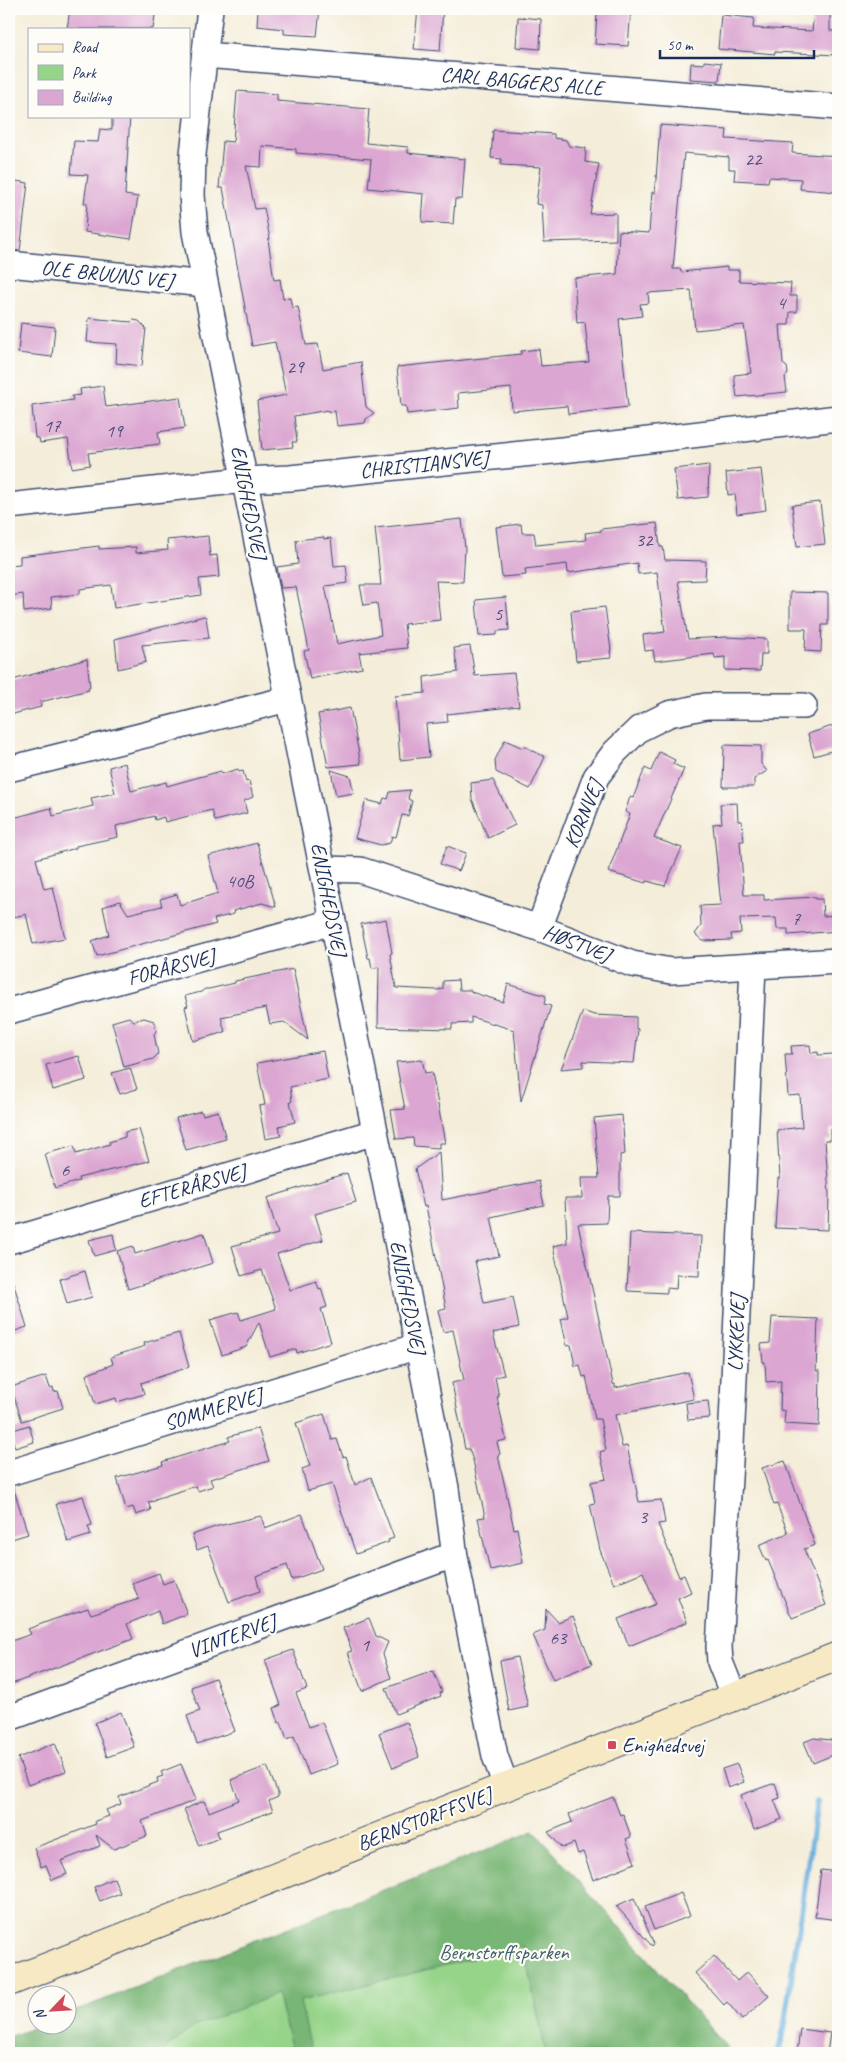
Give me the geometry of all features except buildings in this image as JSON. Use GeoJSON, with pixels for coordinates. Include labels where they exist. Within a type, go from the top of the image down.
{"type":"FeatureCollection","features":[{"type":"Feature","properties":{"kind":"street","name":"ENIGHEDSVEJ"},"geometry":{"type":"LineString","coordinates":[[210,9],[193,154],[192,195],[195,232],[446,1488],[455,1557],[495,1756],[506,1786]]}},
{"type":"Feature","properties":{"kind":"street","name":"CARL BAGGERS ALLE"},"geometry":{"type":"LineString","coordinates":[[205,55],[838,108]]}},
{"type":"Feature","properties":{"kind":"street","name":"OLE BRUUNS VEJ"},"geometry":{"type":"LineString","coordinates":[[9,264],[205,284]]}},
{"type":"Feature","properties":{"kind":"street","name":"CHRISTIANSVEJ"},"geometry":{"type":"LineString","coordinates":[[9,506],[244,480],[290,478],[543,452],[838,418]]}},
{"type":"Feature","properties":{"kind":"street"},"geometry":{"type":"LineString","coordinates":[[9,769],[288,699]]}},
{"type":"Feature","properties":{"kind":"street","name":"KORNVEJ"},"geometry":{"type":"LineString","coordinates":[[539,928],[596,777],[615,752],[639,729],[669,714],[706,706],[804,706]]}},
{"type":"Feature","properties":{"kind":"street","name":"HØSTVEJ"},"geometry":{"type":"LineString","coordinates":[[323,869],[360,870],[539,928],[632,964],[671,971],[838,961]]}},
{"type":"Feature","properties":{"kind":"street","name":"FORÅRSVEJ"},"geometry":{"type":"LineString","coordinates":[[9,1011],[333,922]]}},
{"type":"Feature","properties":{"kind":"street","name":"LYKKEVEJ"},"geometry":{"type":"LineString","coordinates":[[734,1697],[720,1662],[719,1647],[731,1444],[753,967]]}},
{"type":"Feature","properties":{"kind":"street","name":"EFTERÅRSVEJ"},"geometry":{"type":"LineString","coordinates":[[9,1241],[375,1132]]}},
{"type":"Feature","properties":{"kind":"street","name":"SOMMERVEJ"},"geometry":{"type":"LineString","coordinates":[[9,1473],[418,1346]]}},
{"type":"Feature","properties":{"kind":"street","name":"VINTERVEJ"},"geometry":{"type":"LineString","coordinates":[[9,1718],[433,1562],[455,1557]]}},
{"type":"Feature","properties":{"kind":"street","name":"BERNSTORFFSVEJ"},"geometry":{"type":"LineString","coordinates":[[9,1982],[838,1656]]}},
{"type":"Feature","properties":{"kind":"green space","name":"Bernstorffsparken"},"geometry":{"type":"Polygon","coordinates":[[[534,1831],[732,2053],[9,2053],[9,2037],[28,2030],[28,2034],[78,2034],[78,2010],[534,1831]]]}},
{"type":"Feature","properties":{"kind":"green space","name":"Bernstorffsparken"},"geometry":{"type":"Polygon","coordinates":[[[534,1831],[732,2053],[546,2053],[523,1946],[300,2001],[312,2053],[293,2053],[277,1994],[193,2027],[161,2053],[9,2053],[9,2037],[28,2030],[28,2034],[78,2034],[78,2010],[534,1831]]]}},
{"type":"Feature","properties":{"kind":"waterway"},"geometry":{"type":"LineString","coordinates":[[778,2053],[784,2029],[817,1802]]}},
{"type":"Feature","properties":{"kind":"place","name":"Enighedsvej"},"geometry":{"type":"Point","coordinates":[612,1745]}}]}
